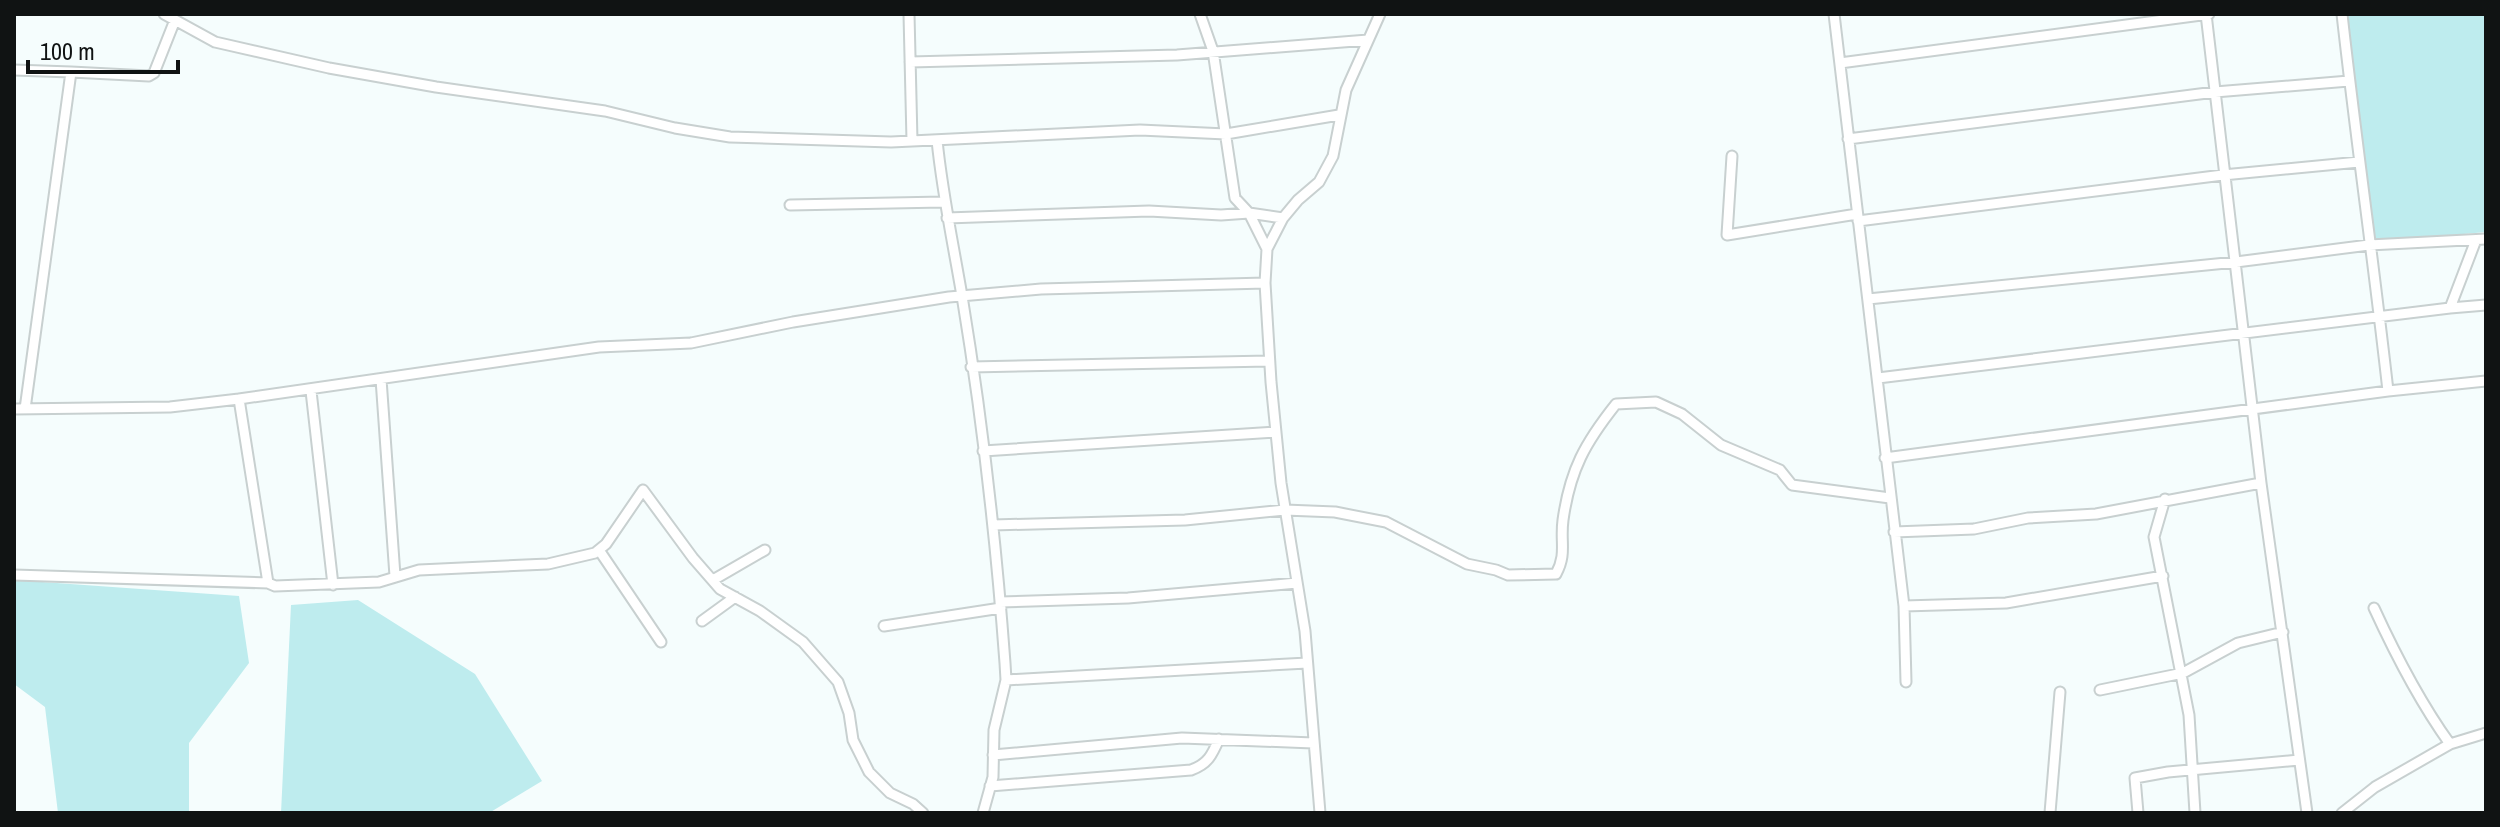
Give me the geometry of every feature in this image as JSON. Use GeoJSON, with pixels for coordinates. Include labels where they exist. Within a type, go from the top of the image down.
{"type":"FeatureCollection","features":[{"type":"Feature","properties":{"kind":"street"},"geometry":{"type":"LineString","coordinates":[[164,14],[215,42],[329,68],[605,111],[730,137],[912,141],[1140,130],[1226,134],[1339,115]]}},
{"type":"Feature","properties":{"kind":"street"},"geometry":{"type":"LineString","coordinates":[[909,14],[912,141]]}},
{"type":"Feature","properties":{"kind":"street"},"geometry":{"type":"LineString","coordinates":[[1200,14],[1213,51],[1235,198],[1249,213],[1267,249]]}},
{"type":"Feature","properties":{"kind":"street"},"geometry":{"type":"LineString","coordinates":[[1320,813],[1307,663],[1285,510],[1269,361],[1265,283],[1267,249],[1283,218],[1319,182],[1333,156],[1346,90],[1380,14]]}},
{"type":"Feature","properties":{"kind":"street"},"geometry":{"type":"LineString","coordinates":[[1834,14],[1904,606],[1906,682]]}},
{"type":"Feature","properties":{"kind":"street"},"geometry":{"type":"LineString","coordinates":[[2206,14],[2261,483],[2307,813]]}},
{"type":"Feature","properties":{"kind":"street"},"geometry":{"type":"LineString","coordinates":[[1840,63],[2212,14]]}},
{"type":"Feature","properties":{"kind":"street"},"geometry":{"type":"LineString","coordinates":[[2342,14],[2388,391]]}},
{"type":"Feature","properties":{"kind":"street"},"geometry":{"type":"LineString","coordinates":[[14,70],[149,76],[154,73],[175,20]]}},
{"type":"Feature","properties":{"kind":"street"},"geometry":{"type":"LineString","coordinates":[[910,62],[1079,59],[1368,40]]}},
{"type":"Feature","properties":{"kind":"street"},"geometry":{"type":"LineString","coordinates":[[71,72],[19,409],[170,407],[311,391],[599,347],[691,343],[793,322],[962,296],[1041,289],[1265,283]]}},
{"type":"Feature","properties":{"kind":"street"},"geometry":{"type":"LineString","coordinates":[[1848,139],[2215,92],[2349,81]]}},
{"type":"Feature","properties":{"kind":"street"},"geometry":{"type":"LineString","coordinates":[[937,140],[943,202],[962,296],[993,525],[1006,680],[996,714],[990,786],[983,813]]}},
{"type":"Feature","properties":{"kind":"street"},"geometry":{"type":"LineString","coordinates":[[1732,156],[1727,235],[2223,175],[2359,162]]}},
{"type":"Feature","properties":{"kind":"street"},"geometry":{"type":"LineString","coordinates":[[790,205],[943,202]]}},
{"type":"Feature","properties":{"kind":"street"},"geometry":{"type":"LineString","coordinates":[[947,218],[1149,211],[1221,215],[1249,213],[1283,218]]}},
{"type":"Feature","properties":{"kind":"street"},"geometry":{"type":"LineString","coordinates":[[1868,299],[2236,262],[2369,245],[2481,239],[2450,308]]}},
{"type":"Feature","properties":{"kind":"street"},"geometry":{"type":"LineString","coordinates":[[1878,378],[2486,305]]}},
{"type":"Feature","properties":{"kind":"street"},"geometry":{"type":"LineString","coordinates":[[971,367],[1269,361]]}},
{"type":"Feature","properties":{"kind":"street"},"geometry":{"type":"LineString","coordinates":[[381,379],[395,576]]}},
{"type":"Feature","properties":{"kind":"street"},"geometry":{"type":"LineString","coordinates":[[1885,458],[2388,391],[2486,381]]}},
{"type":"Feature","properties":{"kind":"street"},"geometry":{"type":"LineString","coordinates":[[311,391],[333,585]]}},
{"type":"Feature","properties":{"kind":"street"},"geometry":{"type":"LineString","coordinates":[[239,399],[268,583]]}},
{"type":"Feature","properties":{"kind":"street"},"geometry":{"type":"LineString","coordinates":[[993,525],[1185,520],[1285,510],[1335,512],[1386,522],[1467,564],[1508,575],[1556,574],[1564,560],[1563,522],[1576,465],[1589,437],[1616,404],[1640,402],[1656,402],[1682,414],[1721,445],[1780,470],[1792,485],[1890,498]]}},
{"type":"Feature","properties":{"kind":"street"},"geometry":{"type":"LineString","coordinates":[[983,451],[1276,432]]}},
{"type":"Feature","properties":{"kind":"street"},"geometry":{"type":"LineString","coordinates":[[1894,532],[1974,529],[2028,518],[2096,514],[2261,483]]}},
{"type":"Feature","properties":{"kind":"street"},"geometry":{"type":"LineString","coordinates":[[14,575],[268,583],[275,586],[333,585],[379,582],[419,570],[548,564],[599,550],[643,490],[720,589],[760,611],[803,642],[838,682],[849,713],[853,740],[869,772],[890,793],[913,804],[923,813]]}},
{"type":"Feature","properties":{"kind":"street"},"geometry":{"type":"LineString","coordinates":[[2165,499],[2154,537],[2183,673],[2195,813]]}},
{"type":"Feature","properties":{"kind":"street"},"geometry":{"type":"LineString","coordinates":[[599,550],[661,642]]}},
{"type":"Feature","properties":{"kind":"street"},"geometry":{"type":"LineString","coordinates":[[713,580],[765,550]]}},
{"type":"Feature","properties":{"kind":"street"},"geometry":{"type":"LineString","coordinates":[[1904,606],[2006,603],[2163,576]]}},
{"type":"Feature","properties":{"kind":"street"},"geometry":{"type":"LineString","coordinates":[[884,626],[1000,605],[1128,598],[1297,583]]}},
{"type":"Feature","properties":{"kind":"street"},"geometry":{"type":"LineString","coordinates":[[702,621],[735,597]]}},
{"type":"Feature","properties":{"kind":"street"},"geometry":{"type":"LineString","coordinates":[[2374,608],[2421,704],[2450,744]]}},
{"type":"Feature","properties":{"kind":"street"},"geometry":{"type":"LineString","coordinates":[[2100,690],[2183,673],[2238,643],[2283,632]]}},
{"type":"Feature","properties":{"kind":"street"},"geometry":{"type":"LineString","coordinates":[[1006,680],[1307,663]]}},
{"type":"Feature","properties":{"kind":"street"},"geometry":{"type":"LineString","coordinates":[[2050,813],[2060,692]]}},
{"type":"Feature","properties":{"kind":"street"},"geometry":{"type":"LineString","coordinates":[[2342,813],[2375,787],[2450,744],[2486,733]]}},
{"type":"Feature","properties":{"kind":"street"},"geometry":{"type":"LineString","coordinates":[[993,755],[1182,738],[1313,743]]}},
{"type":"Feature","properties":{"kind":"street"},"geometry":{"type":"LineString","coordinates":[[990,786],[1191,770],[1203,766],[1212,756],[1219,739]]}},
{"type":"Feature","properties":{"kind":"street"},"geometry":{"type":"LineString","coordinates":[[2138,813],[2135,778],[2299,760]]}},
{"type":"Feature","properties":{"kind":"shaded area"},"geometry":{"type":"Polygon","coordinates":[[[2343,14],[2486,14],[2486,232],[2374,242],[2343,14]]]}},
{"type":"Feature","properties":{"kind":"shaded area"},"geometry":{"type":"Polygon","coordinates":[[[14,580],[239,596],[249,663],[189,743],[189,813],[58,813],[45,707],[14,684],[14,580]]]}},
{"type":"Feature","properties":{"kind":"shaded area"},"geometry":{"type":"Polygon","coordinates":[[[358,600],[475,674],[542,781],[489,813],[281,813],[291,605],[358,600]]]}}]}
